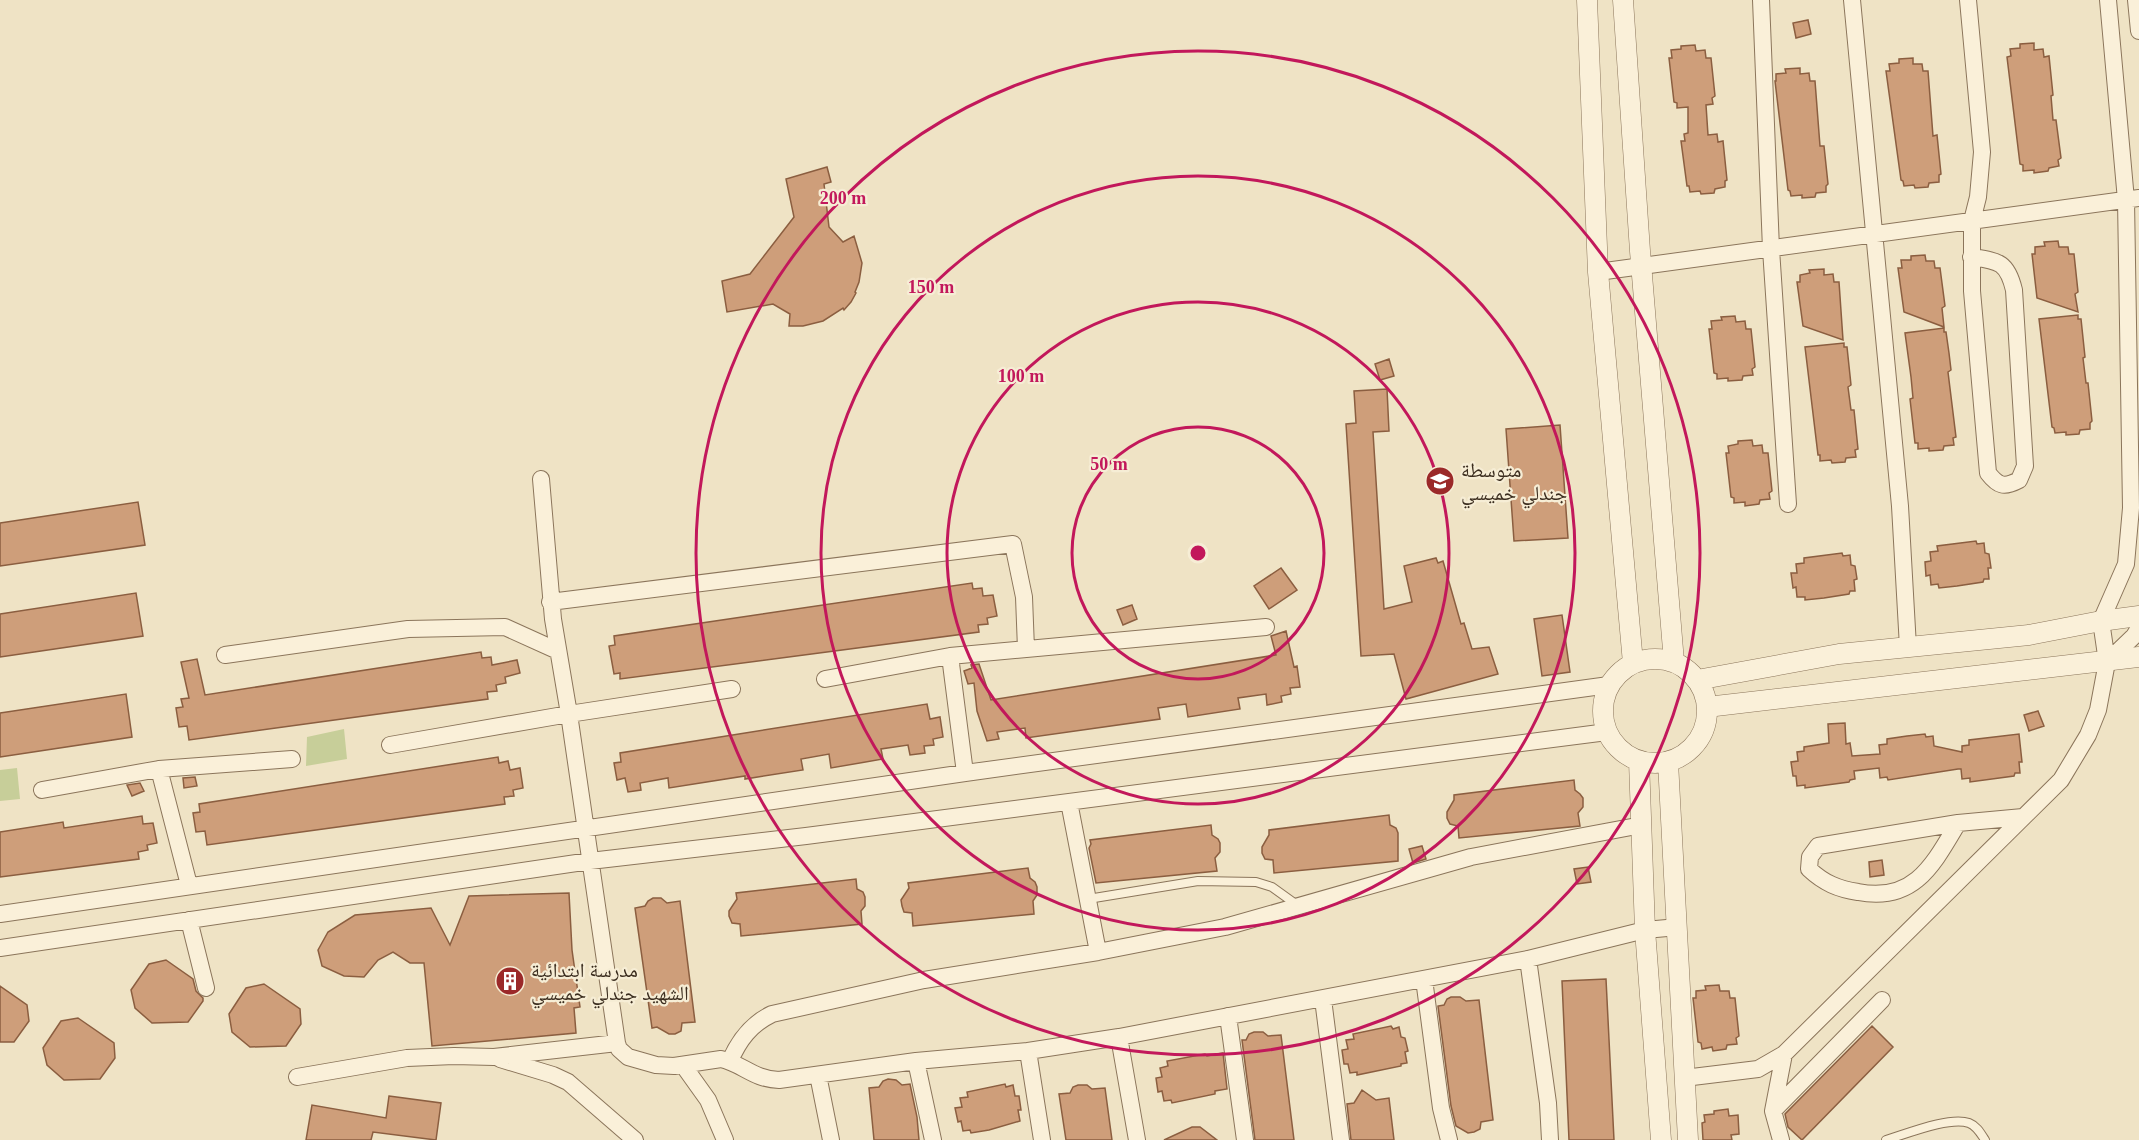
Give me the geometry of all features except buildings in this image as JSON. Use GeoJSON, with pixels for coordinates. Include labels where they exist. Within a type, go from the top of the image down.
{"type":"FeatureCollection","features":[{"type":"Feature","properties":{"kind":"street"},"geometry":{"type":"LineString","coordinates":[[1587,0],[1598,272],[1633,663]]}},
{"type":"Feature","properties":{"kind":"street"},"geometry":{"type":"LineString","coordinates":[[1623,0],[1674,662]]}},
{"type":"Feature","properties":{"kind":"street"},"geometry":{"type":"LineString","coordinates":[[1761,0],[1771,249],[1788,504]]}},
{"type":"Feature","properties":{"kind":"street"},"geometry":{"type":"LineString","coordinates":[[1852,0],[1900,506],[1908,647]]}},
{"type":"Feature","properties":{"kind":"street"},"geometry":{"type":"LineString","coordinates":[[1968,0],[1982,152],[1978,197],[1972,221],[1971,256],[1972,291],[1988,473],[1997,484],[2007,486],[2019,480],[2025,466],[2014,290],[2010,274],[2001,263],[1971,256]]}},
{"type":"Feature","properties":{"kind":"street"},"geometry":{"type":"LineString","coordinates":[[1684,1078],[1758,1069],[1784,1054],[2061,780],[2088,735],[2098,710],[2107,662],[2100,621],[2126,564],[2131,508],[2132,199],[2108,0]]}},
{"type":"Feature","properties":{"kind":"street"},"geometry":{"type":"LineString","coordinates":[[2136,0],[2139,31]]}},
{"type":"Feature","properties":{"kind":"street"},"geometry":{"type":"LineString","coordinates":[[1598,272],[2132,199]]}},
{"type":"Feature","properties":{"kind":"street"},"geometry":{"type":"LineString","coordinates":[[541,479],[550,602],[569,714],[617,1043],[624,1054],[634,1060],[666,1066],[713,1059],[730,1061],[751,1074],[769,1080],[916,1061],[1028,1051],[1119,1037],[1323,999],[1527,959],[1645,930],[1678,927]]}},
{"type":"Feature","properties":{"kind":"street"},"geometry":{"type":"LineString","coordinates":[[550,602],[1012,544],[1024,597],[1026,649]]}},
{"type":"Feature","properties":{"kind":"street"},"geometry":{"type":"LineString","coordinates":[[1697,680],[1839,654],[2029,635],[2139,616]]}},
{"type":"Feature","properties":{"kind":"street"},"geometry":{"type":"LineString","coordinates":[[225,655],[408,629],[505,627],[558,651]]}},
{"type":"Feature","properties":{"kind":"street"},"geometry":{"type":"LineString","coordinates":[[825,679],[950,656],[1266,627]]}},
{"type":"Feature","properties":{"kind":"street"},"geometry":{"type":"LineString","coordinates":[[2107,662],[2134,636],[2139,628]]}},
{"type":"Feature","properties":{"kind":"street"},"geometry":{"type":"LineString","coordinates":[[950,656],[964,773]]}},
{"type":"Feature","properties":{"kind":"street"},"geometry":{"type":"LineString","coordinates":[[1707,707],[2139,657]]}},
{"type":"Feature","properties":{"kind":"street"},"geometry":{"type":"LineString","coordinates":[[1646,659],[1674,662],[1686,669],[1697,680],[1704,693],[1707,707],[1706,723],[1701,736],[1681,756],[1668,762],[1639,761],[1626,754],[1607,732],[1603,716],[1604,700],[1609,685],[1619,672],[1633,663],[1646,659]]}},
{"type":"Feature","properties":{"kind":"street"},"geometry":{"type":"LineString","coordinates":[[0,914],[964,773],[1609,685]]}},
{"type":"Feature","properties":{"kind":"street"},"geometry":{"type":"LineString","coordinates":[[390,745],[732,689]]}},
{"type":"Feature","properties":{"kind":"street"},"geometry":{"type":"LineString","coordinates":[[0,948],[591,861],[806,836],[1607,732]]}},
{"type":"Feature","properties":{"kind":"street"},"geometry":{"type":"LineString","coordinates":[[42,790],[159,769],[292,759]]}},
{"type":"Feature","properties":{"kind":"street"},"geometry":{"type":"LineString","coordinates":[[1639,761],[1645,930],[1661,1140]]}},
{"type":"Feature","properties":{"kind":"street"},"geometry":{"type":"LineString","coordinates":[[1668,762],[1688,1140]]}},
{"type":"Feature","properties":{"kind":"street"},"geometry":{"type":"LineString","coordinates":[[159,769],[189,885]]}},
{"type":"Feature","properties":{"kind":"street"},"geometry":{"type":"LineString","coordinates":[[1070,802],[1098,952]]}},
{"type":"Feature","properties":{"kind":"street"},"geometry":{"type":"LineString","coordinates":[[1958,823],[1937,858],[1921,878],[1898,893],[1865,894],[1836,888],[1818,878],[1809,869],[1810,857],[1818,846],[1958,823],[2023,817]]}},
{"type":"Feature","properties":{"kind":"street"},"geometry":{"type":"LineString","coordinates":[[730,1061],[748,1030],[759,1020],[772,1014],[924,980],[1098,952],[1225,927],[1471,857],[1642,825]]}},
{"type":"Feature","properties":{"kind":"street"},"geometry":{"type":"LineString","coordinates":[[189,920],[206,988]]}},
{"type":"Feature","properties":{"kind":"street"},"geometry":{"type":"LineString","coordinates":[[1527,959],[1548,1103],[1550,1140]]}},
{"type":"Feature","properties":{"kind":"street"},"geometry":{"type":"LineString","coordinates":[[1424,979],[1441,1108],[1449,1140]]}},
{"type":"Feature","properties":{"kind":"street"},"geometry":{"type":"LineString","coordinates":[[1323,999],[1341,1140]]}},
{"type":"Feature","properties":{"kind":"street"},"geometry":{"type":"LineString","coordinates":[[1773,1111],[1882,1000]]}},
{"type":"Feature","properties":{"kind":"street"},"geometry":{"type":"LineString","coordinates":[[1228,1016],[1245,1140]]}},
{"type":"Feature","properties":{"kind":"street"},"geometry":{"type":"LineString","coordinates":[[1119,1037],[1137,1140]]}},
{"type":"Feature","properties":{"kind":"street"},"geometry":{"type":"LineString","coordinates":[[297,1077],[407,1058],[494,1057],[617,1043]]}},
{"type":"Feature","properties":{"kind":"street"},"geometry":{"type":"LineString","coordinates":[[1028,1051],[1042,1140]]}},
{"type":"Feature","properties":{"kind":"street"},"geometry":{"type":"LineString","coordinates":[[1782,1138],[1773,1111],[1784,1054]]}},
{"type":"Feature","properties":{"kind":"street"},"geometry":{"type":"LineString","coordinates":[[494,1057],[553,1075],[568,1082],[635,1140]]}},
{"type":"Feature","properties":{"kind":"street"},"geometry":{"type":"LineString","coordinates":[[916,1061],[933,1140]]}},
{"type":"Feature","properties":{"kind":"street"},"geometry":{"type":"LineString","coordinates":[[683,1065],[708,1100],[725,1140]]}},
{"type":"Feature","properties":{"kind":"street"},"geometry":{"type":"LineString","coordinates":[[818,1075],[831,1140]]}},
{"type":"Feature","properties":{"kind":"lane"},"geometry":{"type":"LineString","coordinates":[[1088,899],[1198,881],[1256,882],[1272,887],[1297,905]]}},
{"type":"Feature","properties":{"kind":"lane"},"geometry":{"type":"LineString","coordinates":[[1886,1140],[1954,1121],[1970,1123],[1979,1130],[1985,1140]]}},
{"type":"Feature","properties":{"kind":"green space"},"geometry":{"type":"Polygon","coordinates":[[[344,729],[347,759],[306,766],[307,737],[344,729]]]}},
{"type":"Feature","properties":{"kind":"green space"},"geometry":{"type":"Polygon","coordinates":[[[17,768],[20,799],[0,801],[0,770],[17,768]]]}},
{"type":"Feature","properties":{"kind":"place","name":"متوسطة جندلي خميسي"},"geometry":{"type":"Point","coordinates":[1440,481]}},
{"type":"Feature","properties":{"kind":"place","name":"مدرسة ابتدائية الشهيد جندلي خميسي"},"geometry":{"type":"Point","coordinates":[510,981]}}]}
